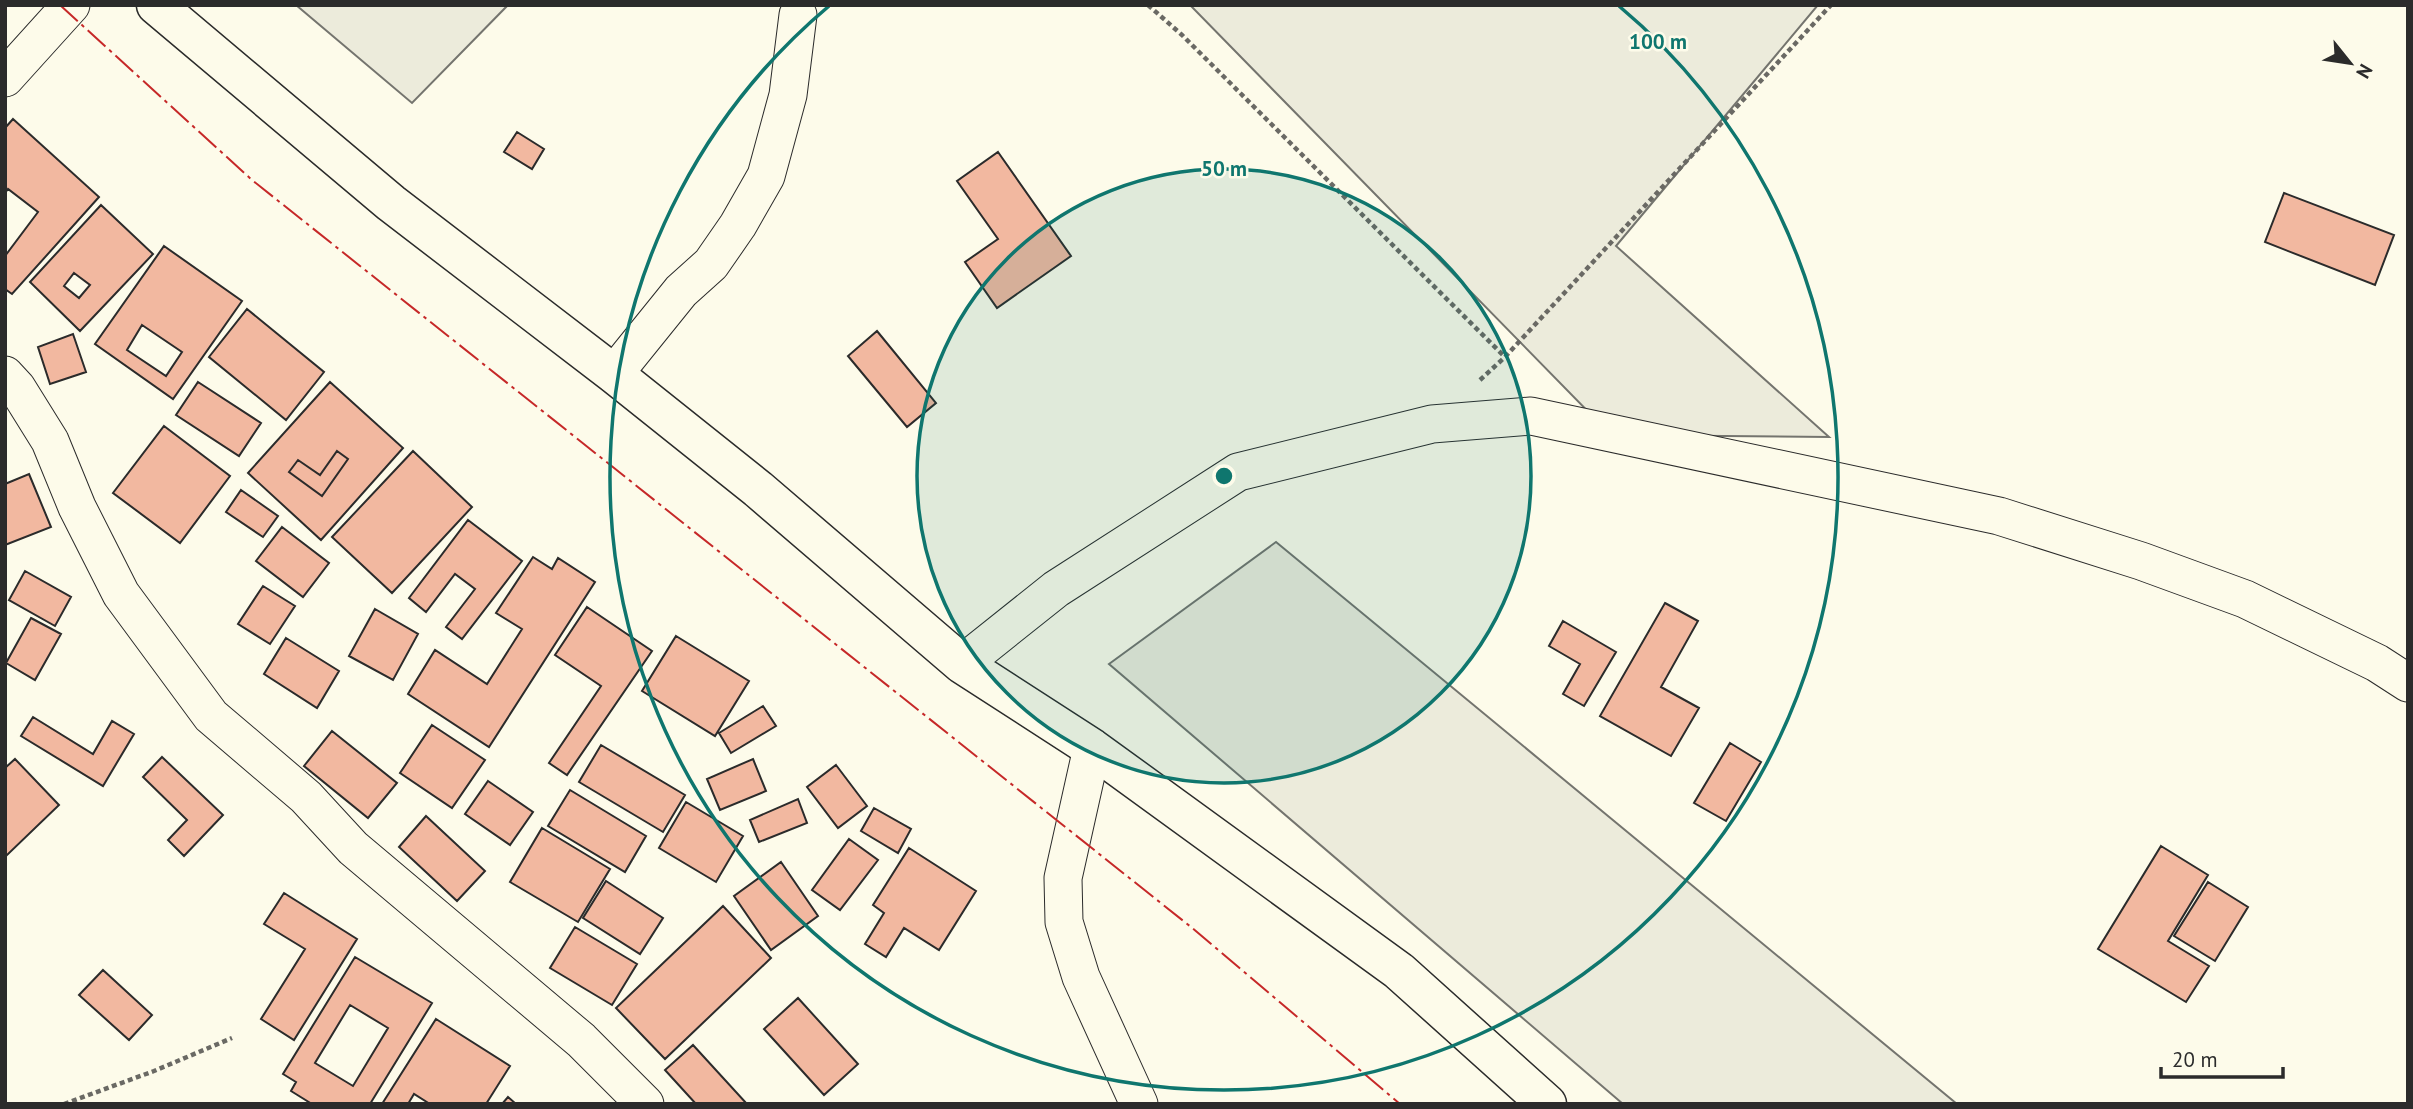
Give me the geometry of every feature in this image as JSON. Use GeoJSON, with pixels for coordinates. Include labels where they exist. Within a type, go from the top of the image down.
{"type":"FeatureCollection","features":[{"type":"Feature","properties":{"kind":"highway"},"geometry":{"type":"LineString","coordinates":[[156,5],[391,203],[614,374],[758,489],[962,664],[1092,748],[1399,971],[1547,1104]]}},
{"type":"Feature","properties":{"kind":"street"},"geometry":{"type":"LineString","coordinates":[[5,78],[71,5]]}},
{"type":"Feature","properties":{"kind":"street"},"geometry":{"type":"LineString","coordinates":[[614,374],[681,291],[711,264],[738,225],[766,176],[788,95],[798,15]]}},
{"type":"Feature","properties":{"kind":"street"},"geometry":{"type":"LineString","coordinates":[[5,376],[17,388],[50,441],[77,506],[121,594],[211,716],[306,797],[353,848],[581,1040],[645,1104]]}},
{"type":"Feature","properties":{"kind":"street"},"geometry":{"type":"LineString","coordinates":[[962,664],[1056,589],[1238,472],[1432,424],[1531,416],[1998,516],[2141,561],[2245,599],[2377,663],[2408,683]]}},
{"type":"Feature","properties":{"kind":"street"},"geometry":{"type":"LineString","coordinates":[[1092,748],[1063,878],[1064,922],[1081,977],[1139,1104]]}},
{"type":"Feature","properties":{"kind":"path"},"geometry":{"type":"LineString","coordinates":[[1148,5],[1182,35],[1505,357]]}},
{"type":"Feature","properties":{"kind":"path"},"geometry":{"type":"LineString","coordinates":[[1478,382],[1505,357],[1831,5]]}},
{"type":"Feature","properties":{"kind":"path"},"geometry":{"type":"LineString","coordinates":[[64,1104],[154,1071],[232,1038]]}},
{"type":"Feature","properties":{"kind":"shaded area"},"geometry":{"type":"Polygon","coordinates":[[[296,5],[508,5],[412,103],[296,5]]]}},
{"type":"Feature","properties":{"kind":"shaded area"},"geometry":{"type":"Polygon","coordinates":[[[1190,5],[1818,5],[1616,246],[1829,437],[1611,435],[1190,5]]]}},
{"type":"Feature","properties":{"kind":"shaded area"},"geometry":{"type":"Polygon","coordinates":[[[1276,542],[1957,1104],[1623,1104],[1109,664],[1276,542]]]}},
{"type":"Feature","properties":{"kind":"building"},"geometry":{"type":"Polygon","coordinates":[[[13,119],[99,197],[12,294],[5,289],[5,256],[38,212],[8,189],[5,193],[5,128],[13,119]]]}},
{"type":"Feature","properties":{"kind":"building"},"geometry":{"type":"Polygon","coordinates":[[[517,132],[544,149],[532,169],[504,152],[517,132]]]}},
{"type":"Feature","properties":{"kind":"building"},"geometry":{"type":"Polygon","coordinates":[[[998,152],[1071,256],[997,308],[965,262],[998,239],[957,181],[998,152]]]}},
{"type":"Feature","properties":{"kind":"building"},"geometry":{"type":"Polygon","coordinates":[[[2284,193],[2394,235],[2375,285],[2265,242],[2284,193]]]}},
{"type":"Feature","properties":{"kind":"building"},"geometry":{"type":"Polygon","coordinates":[[[101,205],[153,254],[80,331],[30,282],[101,205]],[[74,273],[64,286],[79,298],[90,285],[74,273]]]}},
{"type":"Feature","properties":{"kind":"building"},"geometry":{"type":"Polygon","coordinates":[[[164,246],[242,301],[173,399],[95,344],[164,246]],[[142,325],[127,350],[166,376],[182,352],[142,325]]]}},
{"type":"Feature","properties":{"kind":"building"},"geometry":{"type":"Polygon","coordinates":[[[247,309],[324,372],[286,420],[209,357],[247,309]]]}},
{"type":"Feature","properties":{"kind":"building"},"geometry":{"type":"Polygon","coordinates":[[[877,331],[936,403],[907,427],[848,356],[877,331]]]}},
{"type":"Feature","properties":{"kind":"building"},"geometry":{"type":"Polygon","coordinates":[[[73,334],[86,372],[50,384],[38,347],[73,334]]]}},
{"type":"Feature","properties":{"kind":"building"},"geometry":{"type":"Polygon","coordinates":[[[198,382],[261,423],[239,456],[176,415],[198,382]]]}},
{"type":"Feature","properties":{"kind":"building"},"geometry":{"type":"Polygon","coordinates":[[[330,382],[403,448],[321,540],[248,473],[330,382]],[[337,451],[320,475],[298,460],[289,472],[322,496],[348,459],[337,451]]]}},
{"type":"Feature","properties":{"kind":"building"},"geometry":{"type":"Polygon","coordinates":[[[164,426],[230,476],[180,543],[113,493],[164,426]]]}},
{"type":"Feature","properties":{"kind":"building"},"geometry":{"type":"Polygon","coordinates":[[[337,451],[348,459],[322,496],[289,472],[298,460],[320,475],[337,451]]]}},
{"type":"Feature","properties":{"kind":"building"},"geometry":{"type":"Polygon","coordinates":[[[413,451],[472,507],[392,593],[332,537],[413,451]]]}},
{"type":"Feature","properties":{"kind":"building"},"geometry":{"type":"Polygon","coordinates":[[[29,474],[51,527],[5,545],[5,484],[29,474]]]}},
{"type":"Feature","properties":{"kind":"building"},"geometry":{"type":"Polygon","coordinates":[[[241,490],[278,516],[263,537],[226,512],[241,490]]]}},
{"type":"Feature","properties":{"kind":"building"},"geometry":{"type":"Polygon","coordinates":[[[468,520],[522,561],[462,639],[446,627],[475,589],[455,574],[426,612],[409,598],[468,520]]]}},
{"type":"Feature","properties":{"kind":"building"},"geometry":{"type":"Polygon","coordinates":[[[282,527],[329,563],[303,597],[256,561],[282,527]]]}},
{"type":"Feature","properties":{"kind":"building"},"geometry":{"type":"Polygon","coordinates":[[[533,557],[552,569],[558,558],[595,582],[489,747],[408,694],[435,650],[487,684],[522,629],[496,613],[533,557]]]}},
{"type":"Feature","properties":{"kind":"building"},"geometry":{"type":"Polygon","coordinates":[[[25,571],[71,597],[55,626],[9,600],[25,571]]]}},
{"type":"Feature","properties":{"kind":"building"},"geometry":{"type":"Polygon","coordinates":[[[263,586],[295,606],[270,644],[238,624],[263,586]]]}},
{"type":"Feature","properties":{"kind":"building"},"geometry":{"type":"Polygon","coordinates":[[[1665,603],[1698,621],[1661,687],[1699,708],[1671,756],[1600,716],[1665,603]]]}},
{"type":"Feature","properties":{"kind":"building"},"geometry":{"type":"Polygon","coordinates":[[[587,607],[652,651],[567,775],[549,763],[601,686],[555,655],[587,607]]]}},
{"type":"Feature","properties":{"kind":"building"},"geometry":{"type":"Polygon","coordinates":[[[375,609],[418,634],[393,680],[349,656],[375,609]]]}},
{"type":"Feature","properties":{"kind":"building"},"geometry":{"type":"Polygon","coordinates":[[[31,618],[61,634],[35,680],[6,663],[31,618]]]}},
{"type":"Feature","properties":{"kind":"building"},"geometry":{"type":"Polygon","coordinates":[[[1563,621],[1616,652],[1584,706],[1563,694],[1580,664],[1549,646],[1563,621]]]}},
{"type":"Feature","properties":{"kind":"building"},"geometry":{"type":"Polygon","coordinates":[[[676,636],[749,681],[715,736],[642,691],[676,636]]]}},
{"type":"Feature","properties":{"kind":"building"},"geometry":{"type":"Polygon","coordinates":[[[286,638],[339,671],[317,708],[264,674],[286,638]]]}},
{"type":"Feature","properties":{"kind":"building"},"geometry":{"type":"Polygon","coordinates":[[[763,706],[776,726],[731,753],[719,733],[763,706]]]}},
{"type":"Feature","properties":{"kind":"building"},"geometry":{"type":"Polygon","coordinates":[[[33,717],[93,754],[112,721],[134,734],[103,786],[21,736],[33,717]]]}},
{"type":"Feature","properties":{"kind":"building"},"geometry":{"type":"Polygon","coordinates":[[[432,725],[485,760],[452,808],[400,773],[432,725]]]}},
{"type":"Feature","properties":{"kind":"building"},"geometry":{"type":"Polygon","coordinates":[[[332,731],[397,783],[368,818],[304,766],[332,731]]]}},
{"type":"Feature","properties":{"kind":"building"},"geometry":{"type":"Polygon","coordinates":[[[1730,743],[1761,762],[1726,821],[1694,803],[1730,743]]]}},
{"type":"Feature","properties":{"kind":"building"},"geometry":{"type":"Polygon","coordinates":[[[601,745],[685,795],[663,832],[579,782],[601,745]]]}},
{"type":"Feature","properties":{"kind":"building"},"geometry":{"type":"Polygon","coordinates":[[[162,757],[223,815],[184,856],[168,840],[187,820],[143,777],[162,757]]]}},
{"type":"Feature","properties":{"kind":"building"},"geometry":{"type":"Polygon","coordinates":[[[15,759],[59,805],[5,857],[5,768],[15,759]]]}},
{"type":"Feature","properties":{"kind":"building"},"geometry":{"type":"Polygon","coordinates":[[[753,759],[766,791],[720,810],[707,779],[753,759]]]}},
{"type":"Feature","properties":{"kind":"building"},"geometry":{"type":"Polygon","coordinates":[[[836,765],[867,806],[838,828],[807,787],[836,765]]]}},
{"type":"Feature","properties":{"kind":"building"},"geometry":{"type":"Polygon","coordinates":[[[488,781],[533,812],[510,845],[465,814],[488,781]]]}},
{"type":"Feature","properties":{"kind":"building"},"geometry":{"type":"Polygon","coordinates":[[[570,790],[646,836],[625,872],[548,826],[570,790]]]}},
{"type":"Feature","properties":{"kind":"building"},"geometry":{"type":"Polygon","coordinates":[[[798,799],[807,823],[759,842],[750,820],[798,799]]]}},
{"type":"Feature","properties":{"kind":"building"},"geometry":{"type":"Polygon","coordinates":[[[686,802],[743,836],[716,882],[659,848],[686,802]]]}},
{"type":"Feature","properties":{"kind":"building"},"geometry":{"type":"Polygon","coordinates":[[[874,808],[911,829],[898,853],[861,831],[874,808]]]}},
{"type":"Feature","properties":{"kind":"building"},"geometry":{"type":"Polygon","coordinates":[[[426,816],[485,871],[457,901],[399,847],[426,816]]]}},
{"type":"Feature","properties":{"kind":"building"},"geometry":{"type":"Polygon","coordinates":[[[542,828],[610,869],[578,922],[510,882],[542,828]]]}},
{"type":"Feature","properties":{"kind":"building"},"geometry":{"type":"Polygon","coordinates":[[[849,839],[878,860],[840,910],[812,890],[849,839]]]}},
{"type":"Feature","properties":{"kind":"building"},"geometry":{"type":"Polygon","coordinates":[[[2161,846],[2208,875],[2168,941],[2209,966],[2186,1002],[2098,949],[2161,846]]]}},
{"type":"Feature","properties":{"kind":"building"},"geometry":{"type":"Polygon","coordinates":[[[909,848],[976,891],[939,950],[904,928],[886,957],[865,944],[884,913],[873,905],[909,848]]]}},
{"type":"Feature","properties":{"kind":"building"},"geometry":{"type":"Polygon","coordinates":[[[781,862],[818,916],[771,950],[734,896],[781,862]]]}},
{"type":"Feature","properties":{"kind":"building"},"geometry":{"type":"Polygon","coordinates":[[[606,881],[663,918],[640,954],[583,918],[606,881]]]}},
{"type":"Feature","properties":{"kind":"building"},"geometry":{"type":"Polygon","coordinates":[[[2208,882],[2248,907],[2215,961],[2174,936],[2208,882]]]}},
{"type":"Feature","properties":{"kind":"building"},"geometry":{"type":"Polygon","coordinates":[[[284,893],[357,939],[294,1040],[261,1019],[305,949],[264,924],[284,893]]]}},
{"type":"Feature","properties":{"kind":"building"},"geometry":{"type":"Polygon","coordinates":[[[723,906],[771,958],[665,1059],[616,1008],[723,906]]]}},
{"type":"Feature","properties":{"kind":"building"},"geometry":{"type":"Polygon","coordinates":[[[575,927],[637,964],[612,1005],[550,968],[575,927]]]}},
{"type":"Feature","properties":{"kind":"building"},"geometry":{"type":"Polygon","coordinates":[[[355,957],[432,1003],[370,1104],[312,1104],[291,1091],[296,1082],[283,1074],[355,957]],[[350,1005],[315,1063],[353,1086],[388,1028],[350,1005]]]}},
{"type":"Feature","properties":{"kind":"building"},"geometry":{"type":"Polygon","coordinates":[[[103,970],[152,1015],[129,1040],[79,995],[103,970]]]}},
{"type":"Feature","properties":{"kind":"building"},"geometry":{"type":"Polygon","coordinates":[[[798,998],[858,1064],[824,1095],[764,1029],[798,998]]]}},
{"type":"Feature","properties":{"kind":"building"},"geometry":{"type":"Polygon","coordinates":[[[436,1019],[510,1066],[486,1104],[430,1104],[414,1094],[408,1104],[382,1104],[436,1019]]]}},
{"type":"Feature","properties":{"kind":"building"},"geometry":{"type":"Polygon","coordinates":[[[693,1045],[747,1104],[696,1104],[665,1070],[693,1045]]]}},
{"type":"Feature","properties":{"kind":"building"},"geometry":{"type":"Polygon","coordinates":[[[508,1097],[516,1104],[502,1104],[508,1097]]]}},
{"type":"Feature","properties":{"kind":"power"},"geometry":{"type":"LineString","coordinates":[[60,5],[252,180],[1191,927],[1400,1104]]}}]}
